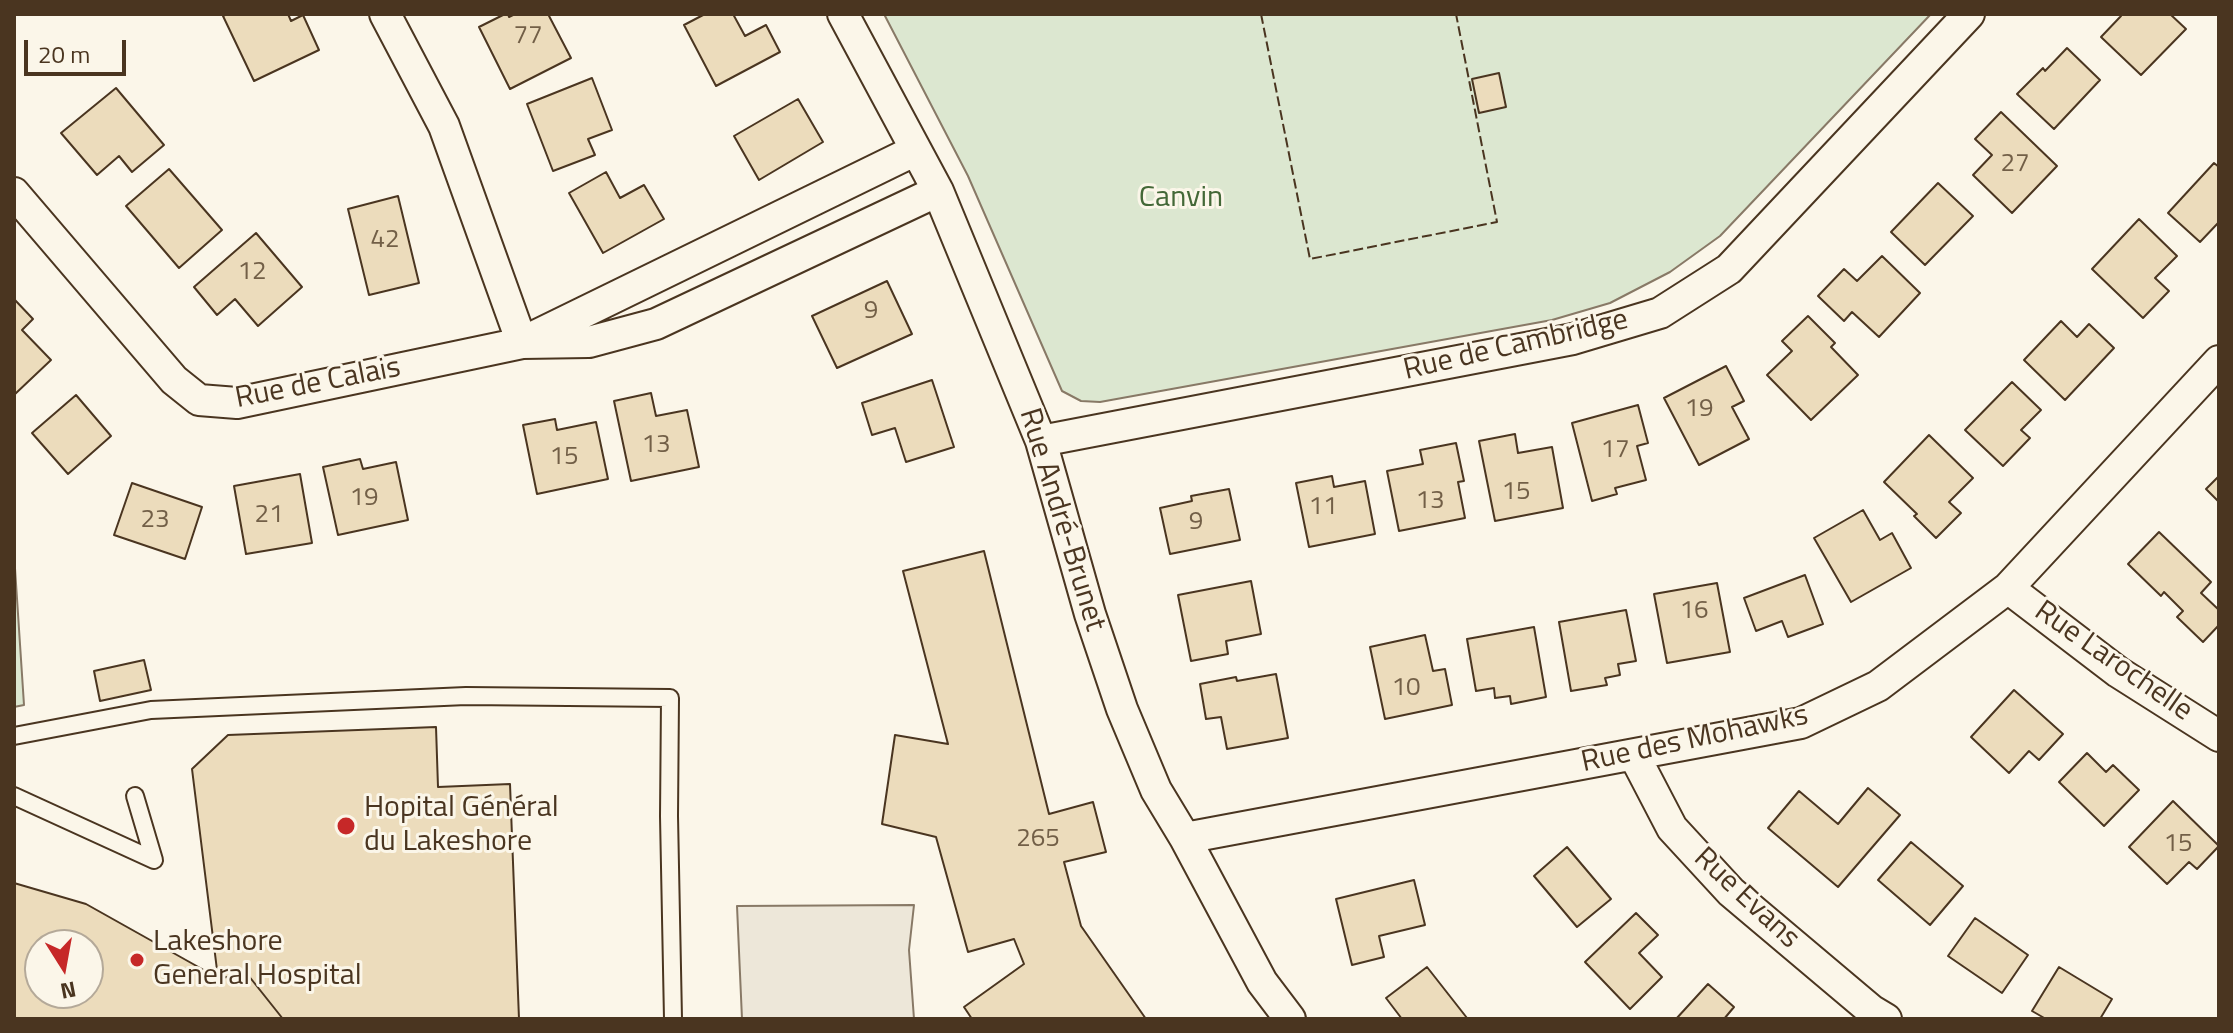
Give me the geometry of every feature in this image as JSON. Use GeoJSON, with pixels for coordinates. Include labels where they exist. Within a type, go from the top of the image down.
{"type":"FeatureCollection","features":[{"type":"Feature","properties":{"kind":"street"},"geometry":{"type":"LineString","coordinates":[[385,14],[444,126],[522,343]]}},
{"type":"Feature","properties":{"kind":"street","name":"Rue André-Brunet"},"geometry":{"type":"LineString","coordinates":[[843,14],[938,191],[1041,441],[1090,614],[1122,709],[1156,790],[1262,982],[1290,1019]]}},
{"type":"Feature","properties":{"kind":"street","name":"Rue de Cambridge"},"geometry":{"type":"LineString","coordinates":[[1041,441],[1573,339],[1660,313],[1729,269],[1969,14]]}},
{"type":"Feature","properties":{"kind":"street","name":"Rue de Calais"},"geometry":{"type":"LineString","coordinates":[[522,343],[916,150]]}},
{"type":"Feature","properties":{"kind":"street","name":"Rue de Calais"},"geometry":{"type":"LineString","coordinates":[[14,193],[174,380],[199,400],[237,403],[522,343],[589,342],[656,324],[938,191]]}},
{"type":"Feature","properties":{"kind":"street","name":"Rue des Mohawks"},"geometry":{"type":"LineString","coordinates":[[1185,838],[1801,723],[1878,686],[2008,588],[2219,361]]}},
{"type":"Feature","properties":{"kind":"street","name":"Rue Larochelle"},"geometry":{"type":"LineString","coordinates":[[2008,588],[2118,672],[2219,736]]}},
{"type":"Feature","properties":{"kind":"street","name":"Rue Evans"},"geometry":{"type":"LineString","coordinates":[[1634,755],[1672,828],[1731,892],[1871,1010],[1886,1019]]}},
{"type":"Feature","properties":{"kind":"lane"},"geometry":{"type":"LineString","coordinates":[[14,736],[151,710],[466,696],[670,698],[673,1019]]}},
{"type":"Feature","properties":{"kind":"lane"},"geometry":{"type":"LineString","coordinates":[[14,796],[154,860],[135,796]]}},
{"type":"Feature","properties":{"kind":"green space","name":"Canvin"},"geometry":{"type":"Polygon","coordinates":[[[884,14],[1931,14],[1720,236],[1670,272],[1610,303],[1552,320],[1100,402],[1081,401],[1062,391],[968,176],[884,14]]]}},
{"type":"Feature","properties":{"kind":"green space"},"geometry":{"type":"Polygon","coordinates":[[[14,553],[24,705],[14,707],[14,553]]]}},
{"type":"Feature","properties":{"kind":"shaded area"},"geometry":{"type":"Polygon","coordinates":[[[914,905],[909,950],[914,1019],[742,1019],[737,906],[914,905]]]}},
{"type":"Feature","properties":{"kind":"building"},"geometry":{"type":"Polygon","coordinates":[[[288,14],[291,21],[303,15],[319,50],[254,81],[223,16],[288,14]]]}},
{"type":"Feature","properties":{"kind":"building"},"geometry":{"type":"Polygon","coordinates":[[[505,14],[509,17],[515,14],[548,14],[571,58],[510,89],[479,27],[505,14]]]}},
{"type":"Feature","properties":{"kind":"building"},"geometry":{"type":"Polygon","coordinates":[[[705,14],[733,14],[745,36],[766,25],[780,52],[716,86],[684,25],[705,14]]]}},
{"type":"Feature","properties":{"kind":"building"},"geometry":{"type":"Polygon","coordinates":[[[2119,14],[2170,14],[2186,29],[2141,75],[2101,37],[2121,16],[2119,14]]]}},
{"type":"Feature","properties":{"kind":"building"},"geometry":{"type":"Polygon","coordinates":[[[2067,48],[2100,80],[2054,129],[2017,94],[2067,48]]]}},
{"type":"Feature","properties":{"kind":"building"},"geometry":{"type":"Polygon","coordinates":[[[1499,73],[1506,107],[1479,113],[1472,79],[1499,73]]]}},
{"type":"Feature","properties":{"kind":"building"},"geometry":{"type":"Polygon","coordinates":[[[592,78],[612,130],[588,139],[595,155],[553,171],[527,104],[592,78]]]}},
{"type":"Feature","properties":{"kind":"building"},"geometry":{"type":"Polygon","coordinates":[[[116,88],[164,145],[132,172],[119,156],[97,175],[61,133],[116,88]]]}},
{"type":"Feature","properties":{"kind":"building"},"geometry":{"type":"Polygon","coordinates":[[[798,99],[823,142],[759,180],[734,136],[798,99]]]}},
{"type":"Feature","properties":{"kind":"building"},"geometry":{"type":"Polygon","coordinates":[[[2001,112],[2057,166],[2012,213],[1973,175],[1992,155],[1975,139],[2001,112]]]}},
{"type":"Feature","properties":{"kind":"building"},"geometry":{"type":"Polygon","coordinates":[[[2214,163],[2219,167],[2219,222],[2200,242],[2168,213],[2214,163]]]}},
{"type":"Feature","properties":{"kind":"building"},"geometry":{"type":"Polygon","coordinates":[[[169,169],[222,230],[179,268],[126,206],[169,169]]]}},
{"type":"Feature","properties":{"kind":"building"},"geometry":{"type":"Polygon","coordinates":[[[606,172],[620,198],[644,185],[664,219],[603,253],[569,193],[606,172]]]}},
{"type":"Feature","properties":{"kind":"building"},"geometry":{"type":"Polygon","coordinates":[[[1938,183],[1973,216],[1925,265],[1891,232],[1938,183]]]}},
{"type":"Feature","properties":{"kind":"building"},"geometry":{"type":"Polygon","coordinates":[[[398,196],[419,283],[369,295],[348,209],[398,196]]]}},
{"type":"Feature","properties":{"kind":"building"},"geometry":{"type":"Polygon","coordinates":[[[2139,219],[2177,256],[2155,278],[2169,291],[2143,318],[2092,269],[2139,219]]]}},
{"type":"Feature","properties":{"kind":"building"},"geometry":{"type":"Polygon","coordinates":[[[256,233],[302,287],[258,326],[235,299],[217,315],[194,287],[256,233]]]}},
{"type":"Feature","properties":{"kind":"building"},"geometry":{"type":"Polygon","coordinates":[[[1882,256],[1920,293],[1879,337],[1852,312],[1844,321],[1818,296],[1844,269],[1857,281],[1882,256]]]}},
{"type":"Feature","properties":{"kind":"building"},"geometry":{"type":"Polygon","coordinates":[[[887,281],[912,334],[837,368],[812,316],[887,281]]]}},
{"type":"Feature","properties":{"kind":"building"},"geometry":{"type":"Polygon","coordinates":[[[14,299],[33,319],[22,330],[51,360],[14,395],[14,299]]]}},
{"type":"Feature","properties":{"kind":"building"},"geometry":{"type":"Polygon","coordinates":[[[1808,316],[1835,343],[1831,347],[1858,375],[1811,420],[1767,375],[1792,351],[1782,341],[1808,316]]]}},
{"type":"Feature","properties":{"kind":"building"},"geometry":{"type":"Polygon","coordinates":[[[2061,321],[2077,337],[2089,324],[2114,348],[2065,400],[2024,360],[2061,321]]]}},
{"type":"Feature","properties":{"kind":"building"},"geometry":{"type":"Polygon","coordinates":[[[1726,366],[1744,401],[1732,407],[1749,439],[1699,465],[1664,398],[1726,366]]]}},
{"type":"Feature","properties":{"kind":"building"},"geometry":{"type":"Polygon","coordinates":[[[932,380],[954,447],[906,462],[895,428],[872,435],[862,403],[932,380]]]}},
{"type":"Feature","properties":{"kind":"building"},"geometry":{"type":"Polygon","coordinates":[[[2012,382],[2041,410],[2021,430],[2030,438],[2003,466],[1965,430],[2012,382]]]}},
{"type":"Feature","properties":{"kind":"building"},"geometry":{"type":"Polygon","coordinates":[[[651,393],[656,416],[687,410],[699,467],[631,481],[614,401],[651,393]]]}},
{"type":"Feature","properties":{"kind":"building"},"geometry":{"type":"Polygon","coordinates":[[[76,395],[111,436],[68,474],[32,433],[76,395]]]}},
{"type":"Feature","properties":{"kind":"building"},"geometry":{"type":"Polygon","coordinates":[[[1638,405],[1648,443],[1637,446],[1646,480],[1615,488],[1617,494],[1592,501],[1572,423],[1638,405]]]}},
{"type":"Feature","properties":{"kind":"building"},"geometry":{"type":"Polygon","coordinates":[[[555,419],[557,430],[596,422],[608,479],[537,494],[523,425],[555,419]]]}},
{"type":"Feature","properties":{"kind":"building"},"geometry":{"type":"Polygon","coordinates":[[[1515,434],[1518,453],[1552,447],[1563,508],[1495,521],[1479,441],[1515,434]]]}},
{"type":"Feature","properties":{"kind":"building"},"geometry":{"type":"Polygon","coordinates":[[[1929,435],[1973,478],[1949,502],[1961,513],[1936,538],[1914,516],[1917,514],[1884,482],[1929,435]]]}},
{"type":"Feature","properties":{"kind":"building"},"geometry":{"type":"Polygon","coordinates":[[[1456,443],[1464,481],[1458,482],[1465,518],[1399,531],[1387,471],[1423,464],[1420,450],[1456,443]]]}},
{"type":"Feature","properties":{"kind":"building"},"geometry":{"type":"Polygon","coordinates":[[[360,459],[363,469],[396,462],[408,520],[338,535],[323,467],[360,459]]]}},
{"type":"Feature","properties":{"kind":"building"},"geometry":{"type":"Polygon","coordinates":[[[300,474],[312,543],[246,554],[234,486],[300,474]]]}},
{"type":"Feature","properties":{"kind":"building"},"geometry":{"type":"Polygon","coordinates":[[[1332,476],[1334,487],[1365,481],[1375,534],[1309,547],[1296,483],[1332,476]]]}},
{"type":"Feature","properties":{"kind":"building"},"geometry":{"type":"Polygon","coordinates":[[[2219,476],[2219,502],[2206,489],[2219,476]]]}},
{"type":"Feature","properties":{"kind":"building"},"geometry":{"type":"Polygon","coordinates":[[[132,483],[202,507],[185,559],[114,535],[132,483]]]}},
{"type":"Feature","properties":{"kind":"building"},"geometry":{"type":"Polygon","coordinates":[[[1229,489],[1240,540],[1170,554],[1160,508],[1192,501],[1191,496],[1229,489]]]}},
{"type":"Feature","properties":{"kind":"building"},"geometry":{"type":"Polygon","coordinates":[[[1863,510],[1880,540],[1892,533],[1911,568],[1851,602],[1814,538],[1863,510]]]}},
{"type":"Feature","properties":{"kind":"building"},"geometry":{"type":"Polygon","coordinates":[[[2159,532],[2211,582],[2201,593],[2219,610],[2219,625],[2203,642],[2177,617],[2183,611],[2164,592],[2161,596],[2128,564],[2159,532]]]}},
{"type":"Feature","properties":{"kind":"building"},"geometry":{"type":"Polygon","coordinates":[[[984,551],[1049,814],[1093,802],[1106,852],[1064,862],[1081,926],[1146,1019],[972,1019],[964,1007],[1024,964],[1014,939],[968,952],[936,837],[882,824],[895,735],[948,744],[903,571],[984,551]]]}},
{"type":"Feature","properties":{"kind":"building"},"geometry":{"type":"Polygon","coordinates":[[[1805,575],[1823,624],[1788,637],[1782,621],[1756,631],[1744,598],[1805,575]]]}},
{"type":"Feature","properties":{"kind":"building"},"geometry":{"type":"Polygon","coordinates":[[[1251,581],[1261,634],[1226,641],[1228,654],[1191,661],[1178,595],[1251,581]]]}},
{"type":"Feature","properties":{"kind":"building"},"geometry":{"type":"Polygon","coordinates":[[[1717,583],[1730,652],[1667,663],[1654,594],[1717,583]]]}},
{"type":"Feature","properties":{"kind":"building"},"geometry":{"type":"Polygon","coordinates":[[[1626,610],[1636,661],[1618,664],[1620,675],[1605,678],[1607,685],[1571,691],[1559,622],[1626,610]]]}},
{"type":"Feature","properties":{"kind":"building"},"geometry":{"type":"Polygon","coordinates":[[[1534,627],[1546,697],[1511,704],[1510,696],[1495,698],[1494,688],[1476,691],[1467,639],[1534,627]]]}},
{"type":"Feature","properties":{"kind":"building"},"geometry":{"type":"Polygon","coordinates":[[[1425,635],[1433,671],[1445,669],[1452,705],[1385,719],[1370,647],[1425,635]]]}},
{"type":"Feature","properties":{"kind":"building"},"geometry":{"type":"Polygon","coordinates":[[[144,660],[151,690],[100,701],[94,671],[144,660]]]}},
{"type":"Feature","properties":{"kind":"building"},"geometry":{"type":"Polygon","coordinates":[[[1276,674],[1288,738],[1227,749],[1221,717],[1206,719],[1200,684],[1276,674]]]}},
{"type":"Feature","properties":{"kind":"building"},"geometry":{"type":"Polygon","coordinates":[[[2014,690],[2063,734],[2039,760],[2029,751],[2009,773],[1971,737],[2014,690]]]}},
{"type":"Feature","properties":{"kind":"building"},"geometry":{"type":"Polygon","coordinates":[[[436,727],[438,787],[510,784],[519,1019],[283,1019],[248,975],[218,978],[192,769],[228,735],[436,727]]]}},
{"type":"Feature","properties":{"kind":"building"},"geometry":{"type":"Polygon","coordinates":[[[2087,753],[2106,772],[2113,765],[2139,790],[2104,826],[2059,782],[2087,753]]]}},
{"type":"Feature","properties":{"kind":"building"},"geometry":{"type":"Polygon","coordinates":[[[1868,788],[1900,815],[1838,887],[1768,828],[1799,791],[1838,824],[1868,788]]]}},
{"type":"Feature","properties":{"kind":"building"},"geometry":{"type":"Polygon","coordinates":[[[2173,801],[2219,846],[2197,869],[2189,862],[2167,884],[2129,847],[2173,801]]]}},
{"type":"Feature","properties":{"kind":"building"},"geometry":{"type":"Polygon","coordinates":[[[1911,842],[1963,886],[1930,925],[1878,880],[1911,842]]]}},
{"type":"Feature","properties":{"kind":"building"},"geometry":{"type":"Polygon","coordinates":[[[1567,847],[1611,899],[1577,927],[1534,876],[1567,847]]]}},
{"type":"Feature","properties":{"kind":"building"},"geometry":{"type":"Polygon","coordinates":[[[1414,880],[1425,925],[1379,936],[1384,957],[1352,965],[1336,899],[1414,880]]]}},
{"type":"Feature","properties":{"kind":"building","name":"Lakeshore General Hospital"},"geometry":{"type":"Polygon","coordinates":[[[14,883],[86,904],[218,978],[248,975],[283,1019],[14,1019],[14,883]]]}},
{"type":"Feature","properties":{"kind":"building"},"geometry":{"type":"Polygon","coordinates":[[[1636,913],[1658,935],[1639,953],[1662,977],[1630,1009],[1585,962],[1636,913]]]}},
{"type":"Feature","properties":{"kind":"building"},"geometry":{"type":"Polygon","coordinates":[[[1975,918],[2028,955],[2002,993],[1948,956],[1975,918]]]}},
{"type":"Feature","properties":{"kind":"building"},"geometry":{"type":"Polygon","coordinates":[[[1427,967],[1466,1019],[1402,1019],[1386,998],[1427,967]]]}},
{"type":"Feature","properties":{"kind":"building"},"geometry":{"type":"Polygon","coordinates":[[[2059,967],[2112,999],[2100,1019],[2046,1019],[2032,1011],[2059,967]]]}},
{"type":"Feature","properties":{"kind":"building"},"geometry":{"type":"Polygon","coordinates":[[[1708,984],[1734,1007],[1724,1019],[1676,1019],[1708,984]]]}},
{"type":"Feature","properties":{"kind":"fence"},"geometry":{"type":"LineString","coordinates":[[1261,14],[1310,259],[1497,222],[1456,14]]}},
{"type":"Feature","properties":{"kind":"place","name":"Hopital Général du Lakeshore"},"geometry":{"type":"Point","coordinates":[346,826]}},
{"type":"Feature","properties":{"kind":"place","name":"Lakeshore General Hospital"},"geometry":{"type":"Point","coordinates":[137,960]}}]}
